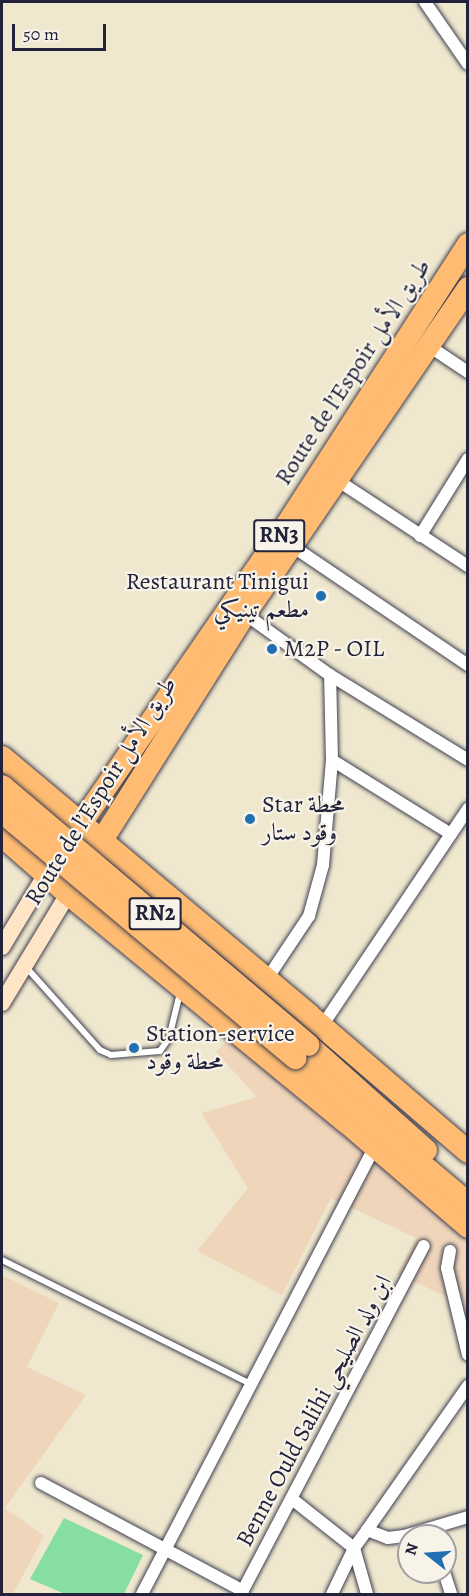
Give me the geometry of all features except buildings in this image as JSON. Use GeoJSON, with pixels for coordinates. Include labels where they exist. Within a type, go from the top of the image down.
{"type":"FeatureCollection","features":[{"type":"Feature","properties":{"kind":"highway","name":"Route de l’Espoir طريق الأمل"},"geometry":{"type":"LineString","coordinates":[[46,874],[301,503],[468,244]]}},
{"type":"Feature","properties":{"kind":"highway","name":"RN3"},"geometry":{"type":"LineString","coordinates":[[245,614],[468,288]]}},
{"type":"Feature","properties":{"kind":"highway","name":"Route de l’Espoir طريق الأمل"},"geometry":{"type":"LineString","coordinates":[[68,894],[245,614]]}},
{"type":"Feature","properties":{"kind":"highway"},"geometry":{"type":"LineString","coordinates":[[2,757],[267,979],[468,1152]]}},
{"type":"Feature","properties":{"kind":"highway","name":"RN2"},"geometry":{"type":"LineString","coordinates":[[2,786],[301,1051],[468,1203]]}},
{"type":"Feature","properties":{"kind":"highway","name":"RN2"},"geometry":{"type":"LineString","coordinates":[[2,812],[468,1187]]}},
{"type":"Feature","properties":{"kind":"highway"},"geometry":{"type":"LineString","coordinates":[[2,836],[68,894],[375,1146],[468,1227]]}},
{"type":"Feature","properties":{"kind":"street"},"geometry":{"type":"LineString","coordinates":[[425,2],[468,64]]}},
{"type":"Feature","properties":{"kind":"street"},"geometry":{"type":"LineString","coordinates":[[429,346],[468,372]]}},
{"type":"Feature","properties":{"kind":"street"},"geometry":{"type":"LineString","coordinates":[[420,536],[468,459]]}},
{"type":"Feature","properties":{"kind":"street"},"geometry":{"type":"LineString","coordinates":[[337,480],[420,536],[467,564]]}},
{"type":"Feature","properties":{"kind":"street"},"geometry":{"type":"LineString","coordinates":[[293,544],[301,552],[468,665]]}},
{"type":"Feature","properties":{"kind":"street"},"geometry":{"type":"LineString","coordinates":[[245,614],[330,675],[468,760]]}},
{"type":"Feature","properties":{"kind":"street"},"geometry":{"type":"LineString","coordinates":[[267,979],[309,916],[318,889],[327,840],[332,760],[330,675]]}},
{"type":"Feature","properties":{"kind":"street"},"geometry":{"type":"LineString","coordinates":[[332,760],[450,834]]}},
{"type":"Feature","properties":{"kind":"street"},"geometry":{"type":"LineString","coordinates":[[322,1026],[468,809]]}},
{"type":"Feature","properties":{"kind":"street","name":"Route de l’Espoir طريق الأمل"},"geometry":{"type":"LineString","coordinates":[[2,947],[46,874]]}},
{"type":"Feature","properties":{"kind":"street","name":"Route de l’Espoir طريق الأمل"},"geometry":{"type":"LineString","coordinates":[[2,1003],[68,894]]}},
{"type":"Feature","properties":{"kind":"street"},"geometry":{"type":"LineString","coordinates":[[142,1594],[375,1146]]}},
{"type":"Feature","properties":{"kind":"street","name":"Benne Ould Salihi ابن ولد الصليحي"},"geometry":{"type":"LineString","coordinates":[[242,1593],[424,1246]]}},
{"type":"Feature","properties":{"kind":"street"},"geometry":{"type":"LineString","coordinates":[[450,1251],[447,1260],[448,1276],[468,1355]]}},
{"type":"Feature","properties":{"kind":"street"},"geometry":{"type":"LineString","coordinates":[[332,1594],[354,1548],[468,1386]]}},
{"type":"Feature","properties":{"kind":"street"},"geometry":{"type":"LineString","coordinates":[[41,1483],[242,1593]]}},
{"type":"Feature","properties":{"kind":"street"},"geometry":{"type":"LineString","coordinates":[[292,1499],[354,1548],[367,1594]]}},
{"type":"Feature","properties":{"kind":"street"},"geometry":{"type":"LineString","coordinates":[[453,1524],[468,1517]]}},
{"type":"Feature","properties":{"kind":"street"},"geometry":{"type":"LineString","coordinates":[[367,1530],[388,1538],[397,1537]]}},
{"type":"Feature","properties":{"kind":"lane"},"geometry":{"type":"LineString","coordinates":[[24,964],[100,1050],[111,1055],[160,1051],[169,1038],[182,987]]}},
{"type":"Feature","properties":{"kind":"lane"},"geometry":{"type":"LineString","coordinates":[[2,1260],[252,1385]]}},
{"type":"Feature","properties":{"kind":"shaded area"},"geometry":{"type":"Polygon","coordinates":[[[247,1021],[467,1219],[467,1325],[459,1302],[397,1274],[416,1238],[331,1198],[282,1295],[197,1251],[248,1188],[201,1113],[257,1097],[216,1052],[247,1021]]]}},
{"type":"Feature","properties":{"kind":"shaded area"},"geometry":{"type":"Polygon","coordinates":[[[2,1275],[59,1303],[27,1367],[86,1395],[5,1508],[44,1536],[13,1594],[2,1594],[2,1275]]]}},
{"type":"Feature","properties":{"kind":"green space"},"geometry":{"type":"Polygon","coordinates":[[[64,1518],[143,1555],[124,1594],[65,1594],[30,1579],[64,1518]]]}},
{"type":"Feature","properties":{"kind":"place","name":"Restaurant Tinigui مطعم تينيكي"},"geometry":{"type":"Point","coordinates":[321,596]}},
{"type":"Feature","properties":{"kind":"place","name":"M2P - OIL"},"geometry":{"type":"Point","coordinates":[272,649]}},
{"type":"Feature","properties":{"kind":"place","name":"Star محطة وقود ستار"},"geometry":{"type":"Point","coordinates":[250,819]}},
{"type":"Feature","properties":{"kind":"place","name":"Station-service محطة وقود"},"geometry":{"type":"Point","coordinates":[134,1048]}}]}
